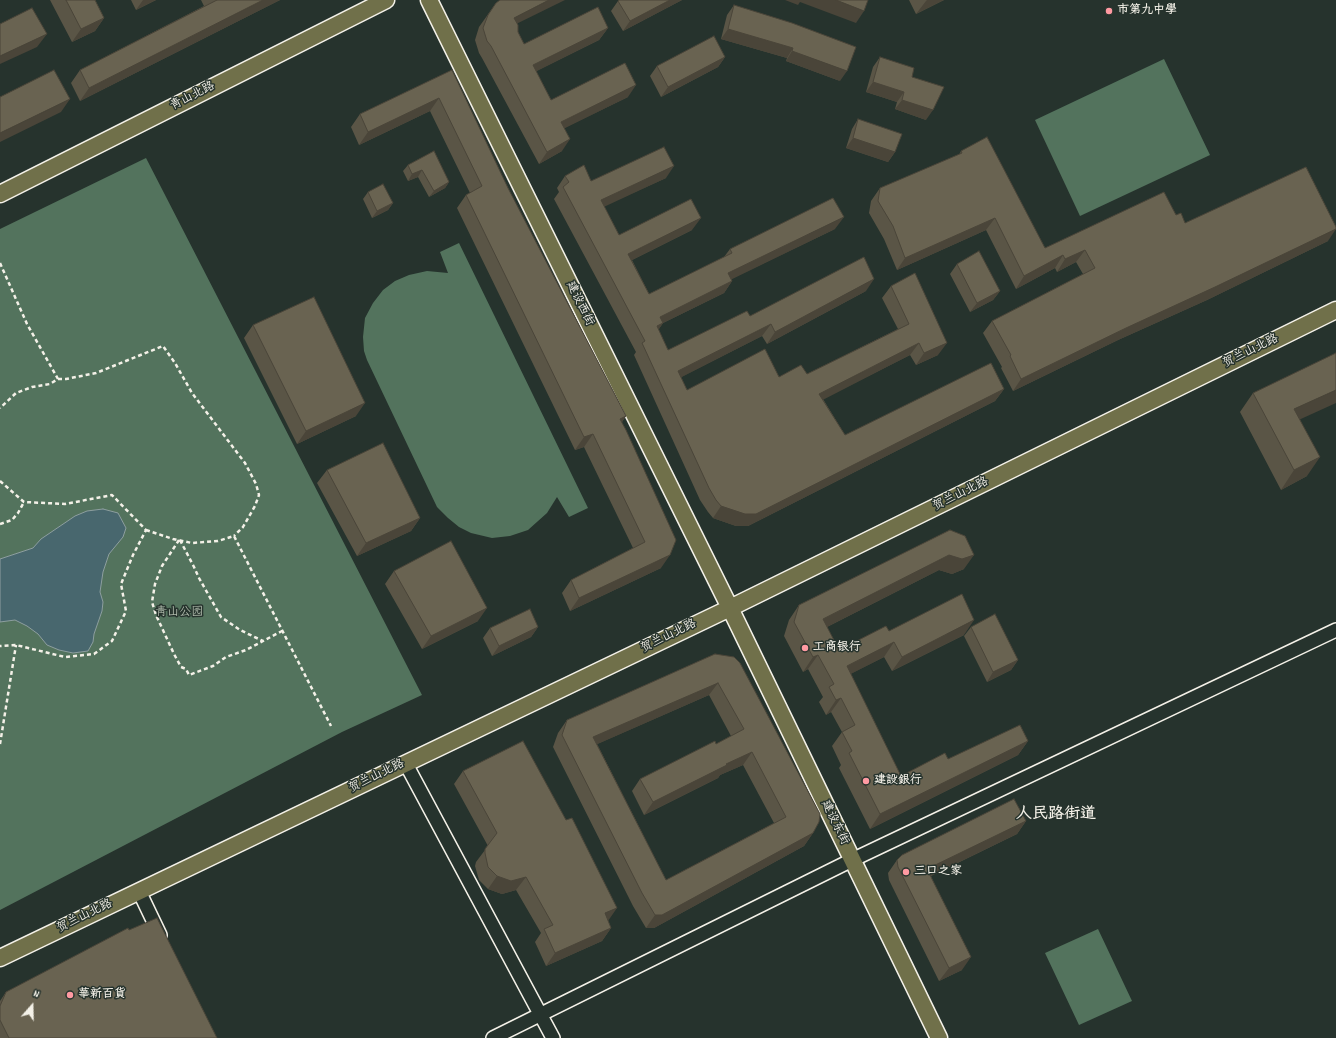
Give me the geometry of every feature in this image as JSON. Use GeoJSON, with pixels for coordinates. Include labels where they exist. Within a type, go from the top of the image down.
{"type":"FeatureCollection","features":[{"type":"Feature","properties":{"kind":"main road","name":"青山北路"},"geometry":{"type":"LineString","coordinates":[[0,194],[386,0]]}},
{"type":"Feature","properties":{"kind":"main road","name":"建设西街"},"geometry":{"type":"LineString","coordinates":[[429,0],[730,608]]}},
{"type":"Feature","properties":{"kind":"main road","name":"贺兰山北路"},"geometry":{"type":"LineString","coordinates":[[0,958],[730,608],[1336,310]]}},
{"type":"Feature","properties":{"kind":"main road","name":"建设东街"},"geometry":{"type":"LineString","coordinates":[[730,608],[939,1038]]}},
{"type":"Feature","properties":{"kind":"street"},"geometry":{"type":"LineString","coordinates":[[493,1038],[852,860],[1336,630]]}},
{"type":"Feature","properties":{"kind":"street"},"geometry":{"type":"LineString","coordinates":[[406,764],[553,1038]]}},
{"type":"Feature","properties":{"kind":"street"},"geometry":{"type":"LineString","coordinates":[[139,891],[166,947]]}},
{"type":"Feature","properties":{"kind":"path"},"geometry":{"type":"LineString","coordinates":[[0,263],[28,324],[58,379]]}},
{"type":"Feature","properties":{"kind":"path"},"geometry":{"type":"LineString","coordinates":[[0,408],[16,393],[32,387],[50,384],[58,379],[66,379],[96,373],[163,346],[175,363],[192,393],[245,463],[256,484],[259,495],[255,506],[243,527],[234,536],[218,540],[192,542],[146,530],[112,495],[65,504],[24,502],[0,481]]}},
{"type":"Feature","properties":{"kind":"path"},"geometry":{"type":"LineString","coordinates":[[0,524],[12,520],[24,502]]}},
{"type":"Feature","properties":{"kind":"path"},"geometry":{"type":"LineString","coordinates":[[0,646],[16,645],[65,657],[94,654],[112,641],[126,611],[121,584],[133,555],[146,530]]}},
{"type":"Feature","properties":{"kind":"path"},"geometry":{"type":"LineString","coordinates":[[234,536],[331,726]]}},
{"type":"Feature","properties":{"kind":"path"},"geometry":{"type":"LineString","coordinates":[[180,540],[162,566],[155,584],[152,602],[156,616],[181,667],[186,669],[189,675],[213,666],[226,657],[246,650],[282,631]]}},
{"type":"Feature","properties":{"kind":"path"},"geometry":{"type":"LineString","coordinates":[[180,540],[221,617],[240,630],[264,641]]}},
{"type":"Feature","properties":{"kind":"path"},"geometry":{"type":"LineString","coordinates":[[0,744],[16,645]]}},
{"type":"Feature","properties":{"kind":"green space"},"geometry":{"type":"Polygon","coordinates":[[[1164,59],[1210,155],[1080,216],[1035,120],[1164,59]]]}},
{"type":"Feature","properties":{"kind":"green space","name":"青山公园"},"geometry":{"type":"Polygon","coordinates":[[[146,158],[422,695],[342,732],[0,910],[0,229],[146,158]]]}},
{"type":"Feature","properties":{"kind":"green space"},"geometry":{"type":"Polygon","coordinates":[[[459,243],[588,508],[569,517],[557,497],[547,513],[528,530],[510,536],[492,538],[471,533],[459,527],[437,507],[364,351],[363,337],[365,318],[373,303],[383,290],[395,281],[409,275],[427,271],[448,273],[440,252],[459,243]]]}},
{"type":"Feature","properties":{"kind":"green space"},"geometry":{"type":"Polygon","coordinates":[[[1098,929],[1132,1001],[1079,1025],[1045,953],[1098,929]]]}},
{"type":"Feature","properties":{"kind":"water"},"geometry":{"type":"Polygon","coordinates":[[[103,509],[118,513],[126,528],[123,537],[109,554],[103,572],[100,592],[103,602],[102,611],[94,634],[93,642],[88,651],[73,653],[59,650],[47,645],[38,634],[15,620],[0,622],[0,559],[33,548],[41,539],[75,516],[87,511],[103,509]]]}},
{"type":"Feature","properties":{"kind":"building"},"geometry":{"type":"Polygon","coordinates":[[[66,0],[95,0],[104,18],[81,29],[66,0]]]}},
{"type":"Feature","properties":{"kind":"building"},"geometry":{"type":"Polygon","coordinates":[[[217,0],[263,0],[89,88],[80,70],[217,0]]]}},
{"type":"Feature","properties":{"kind":"building"},"geometry":{"type":"Polygon","coordinates":[[[500,0],[549,0],[514,18],[518,25],[518,32],[524,44],[598,7],[608,28],[533,65],[551,100],[625,63],[636,85],[561,122],[570,139],[547,152],[487,41],[483,28],[488,15],[496,3],[500,0]]]}},
{"type":"Feature","properties":{"kind":"building"},"geometry":{"type":"Polygon","coordinates":[[[670,0],[630,21],[618,1],[670,0]]]}},
{"type":"Feature","properties":{"kind":"building"},"geometry":{"type":"Polygon","coordinates":[[[836,0],[868,0],[864,11],[836,0]]]}},
{"type":"Feature","properties":{"kind":"building"},"geometry":{"type":"Polygon","coordinates":[[[734,5],[792,23],[856,47],[847,71],[792,51],[793,48],[728,29],[734,5]]]}},
{"type":"Feature","properties":{"kind":"building"},"geometry":{"type":"Polygon","coordinates":[[[32,8],[47,34],[0,56],[0,24],[32,8]]]}},
{"type":"Feature","properties":{"kind":"building"},"geometry":{"type":"Polygon","coordinates":[[[714,36],[725,57],[668,87],[657,66],[714,36]]]}},
{"type":"Feature","properties":{"kind":"building"},"geometry":{"type":"Polygon","coordinates":[[[880,57],[914,68],[912,77],[944,87],[933,110],[902,100],[904,92],[873,82],[880,57]]]}},
{"type":"Feature","properties":{"kind":"building"},"geometry":{"type":"Polygon","coordinates":[[[54,70],[70,99],[0,133],[0,97],[54,70]]]}},
{"type":"Feature","properties":{"kind":"building"},"geometry":{"type":"Polygon","coordinates":[[[452,70],[508,188],[626,416],[620,419],[676,540],[670,555],[579,598],[571,580],[645,542],[593,434],[584,437],[466,195],[482,186],[439,98],[368,132],[360,114],[452,70]]]}},
{"type":"Feature","properties":{"kind":"building"},"geometry":{"type":"Polygon","coordinates":[[[858,119],[902,134],[895,152],[853,138],[858,119]]]}},
{"type":"Feature","properties":{"kind":"building"},"geometry":{"type":"Polygon","coordinates":[[[987,137],[1045,248],[1164,192],[1176,215],[1181,213],[1185,223],[1306,167],[1336,229],[1021,379],[1010,356],[1011,355],[992,321],[1095,268],[1085,250],[1065,259],[1063,255],[1024,276],[995,218],[905,258],[893,226],[878,201],[880,188],[962,153],[961,151],[987,137]]]}},
{"type":"Feature","properties":{"kind":"building"},"geometry":{"type":"Polygon","coordinates":[[[664,147],[674,166],[601,200],[619,235],[691,199],[701,218],[628,254],[649,294],[732,253],[730,249],[833,198],[844,217],[728,273],[732,281],[660,317],[663,323],[657,326],[668,350],[747,311],[750,316],[864,257],[874,279],[775,332],[771,324],[678,371],[687,390],[765,349],[779,377],[801,365],[807,374],[909,324],[891,286],[915,273],[947,343],[924,353],[919,343],[819,394],[845,435],[991,363],[1004,389],[756,514],[745,514],[721,506],[709,488],[642,343],[645,341],[563,187],[569,182],[565,176],[584,165],[591,181],[664,147]]]}},
{"type":"Feature","properties":{"kind":"building"},"geometry":{"type":"Polygon","coordinates":[[[434,151],[449,182],[434,191],[422,170],[412,174],[408,165],[434,151]]]}},
{"type":"Feature","properties":{"kind":"building"},"geometry":{"type":"Polygon","coordinates":[[[383,184],[393,203],[377,211],[368,192],[383,184]]]}},
{"type":"Feature","properties":{"kind":"building"},"geometry":{"type":"Polygon","coordinates":[[[979,251],[1000,291],[977,303],[957,264],[979,251]]]}},
{"type":"Feature","properties":{"kind":"building"},"geometry":{"type":"Polygon","coordinates":[[[314,297],[365,403],[306,431],[253,325],[314,297]]]}},
{"type":"Feature","properties":{"kind":"building"},"geometry":{"type":"Polygon","coordinates":[[[1336,353],[1336,390],[1294,409],[1320,457],[1294,470],[1253,393],[1336,353]]]}},
{"type":"Feature","properties":{"kind":"building"},"geometry":{"type":"Polygon","coordinates":[[[383,443],[420,518],[366,543],[327,470],[383,443]]]}},
{"type":"Feature","properties":{"kind":"building"},"geometry":{"type":"Polygon","coordinates":[[[950,530],[965,536],[974,555],[962,559],[949,555],[823,619],[839,650],[886,626],[889,631],[962,594],[974,620],[902,657],[894,642],[847,666],[901,776],[945,753],[948,759],[1020,725],[1028,741],[880,814],[849,753],[852,751],[842,732],[855,725],[841,698],[836,700],[829,687],[834,684],[818,655],[813,657],[794,622],[799,605],[950,530]]]}},
{"type":"Feature","properties":{"kind":"building"},"geometry":{"type":"Polygon","coordinates":[[[451,541],[487,608],[431,636],[394,571],[451,541]]]}},
{"type":"Feature","properties":{"kind":"building"},"geometry":{"type":"Polygon","coordinates":[[[530,609],[538,627],[499,646],[490,628],[530,609]]]}},
{"type":"Feature","properties":{"kind":"building"},"geometry":{"type":"Polygon","coordinates":[[[995,614],[1018,660],[993,672],[971,627],[995,614]]]}},
{"type":"Feature","properties":{"kind":"building"},"geometry":{"type":"Polygon","coordinates":[[[715,654],[734,657],[740,663],[820,814],[819,822],[813,833],[662,915],[655,915],[642,893],[562,735],[567,720],[715,654]],[[718,683],[593,737],[666,880],[786,817],[752,752],[653,802],[640,779],[715,741],[716,744],[744,729],[718,683]]]}},
{"type":"Feature","properties":{"kind":"building"},"geometry":{"type":"Polygon","coordinates":[[[523,741],[566,820],[572,818],[617,908],[605,913],[611,928],[555,953],[544,929],[553,925],[526,877],[511,881],[497,876],[488,867],[485,849],[497,833],[463,771],[523,741]]]}},
{"type":"Feature","properties":{"kind":"building"},"geometry":{"type":"Polygon","coordinates":[[[1014,799],[1026,821],[927,869],[971,957],[949,968],[898,867],[897,860],[902,855],[1014,799]]]}},
{"type":"Feature","properties":{"kind":"building"},"geometry":{"type":"Polygon","coordinates":[[[157,918],[217,1038],[9,1038],[0,1020],[0,1006],[6,992],[128,928],[129,930],[157,918]]]}},
{"type":"Feature","properties":{"kind":"place","name":"市第九中學"},"geometry":{"type":"Point","coordinates":[1109,11]}},
{"type":"Feature","properties":{"kind":"place","name":"工商银行"},"geometry":{"type":"Point","coordinates":[805,648]}},
{"type":"Feature","properties":{"kind":"place","name":"建設銀行"},"geometry":{"type":"Point","coordinates":[866,781]}},
{"type":"Feature","properties":{"kind":"place","name":"三口之家"},"geometry":{"type":"Point","coordinates":[906,872]}},
{"type":"Feature","properties":{"kind":"place","name":"華新百貨"},"geometry":{"type":"Point","coordinates":[70,995]}},
{"type":"Feature","properties":{"kind":"district","name":"人民路街道"},"geometry":{"type":"Point","coordinates":[1056,816]}}]}
